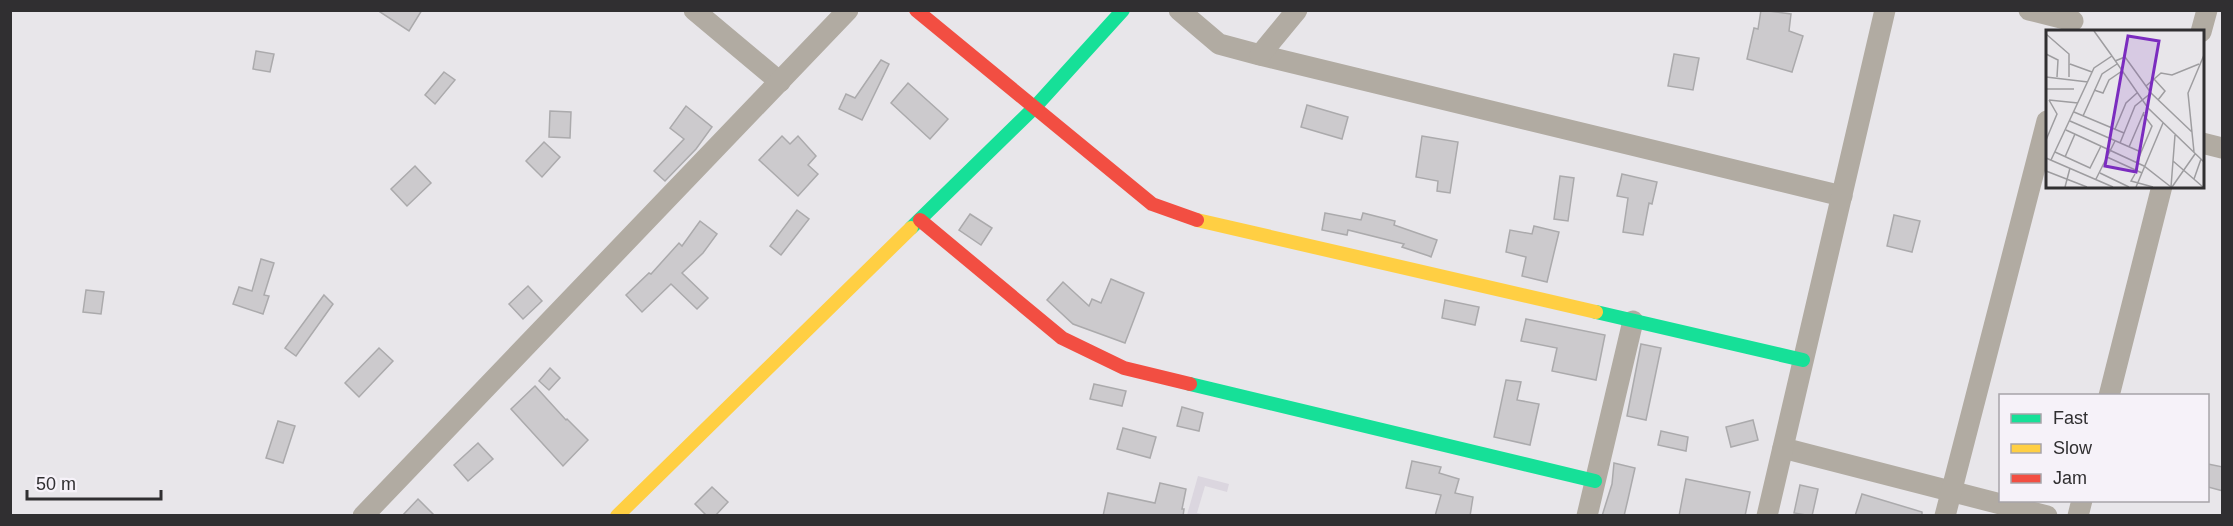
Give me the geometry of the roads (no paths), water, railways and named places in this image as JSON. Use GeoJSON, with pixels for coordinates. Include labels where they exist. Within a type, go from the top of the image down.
{"type":"FeatureCollection","features":[{"type":"Feature","properties":{"kind":"street"},"geometry":{"type":"LineString","coordinates":[[694,10],[780,82]]}},
{"type":"Feature","properties":{"kind":"street"},"geometry":{"type":"LineString","coordinates":[[363,516],[848,10]]}},
{"type":"Feature","properties":{"kind":"street"},"geometry":{"type":"LineString","coordinates":[[916,10],[1152,204],[1206,223],[1803,360]]}},
{"type":"Feature","properties":{"kind":"street"},"geometry":{"type":"LineString","coordinates":[[617,516],[1035,107],[1123,10]]}},
{"type":"Feature","properties":{"kind":"street"},"geometry":{"type":"LineString","coordinates":[[1179,10],[1220,44],[1842,196]]}},
{"type":"Feature","properties":{"kind":"street"},"geometry":{"type":"LineString","coordinates":[[1260,55],[1297,10]]}},
{"type":"Feature","properties":{"kind":"street"},"geometry":{"type":"LineString","coordinates":[[1767,516],[1885,10]]}},
{"type":"Feature","properties":{"kind":"street"},"geometry":{"type":"LineString","coordinates":[[2029,10],[2073,21]]}},
{"type":"Feature","properties":{"kind":"street"},"geometry":{"type":"LineString","coordinates":[[2202,30],[2207,10]]}},
{"type":"Feature","properties":{"kind":"street"},"geometry":{"type":"LineString","coordinates":[[1945,516],[2046,125]]}},
{"type":"Feature","properties":{"kind":"street"},"geometry":{"type":"LineString","coordinates":[[2203,143],[2223,148]]}},
{"type":"Feature","properties":{"kind":"street"},"geometry":{"type":"LineString","coordinates":[[2110,394],[2161,188]]}},
{"type":"Feature","properties":{"kind":"street"},"geometry":{"type":"LineString","coordinates":[[920,220],[1062,338],[1124,368],[1595,481]]}},
{"type":"Feature","properties":{"kind":"street"},"geometry":{"type":"LineString","coordinates":[[1587,516],[1633,321]]}},
{"type":"Feature","properties":{"kind":"street"},"geometry":{"type":"LineString","coordinates":[[1783,448],[2047,516]]}}]}
